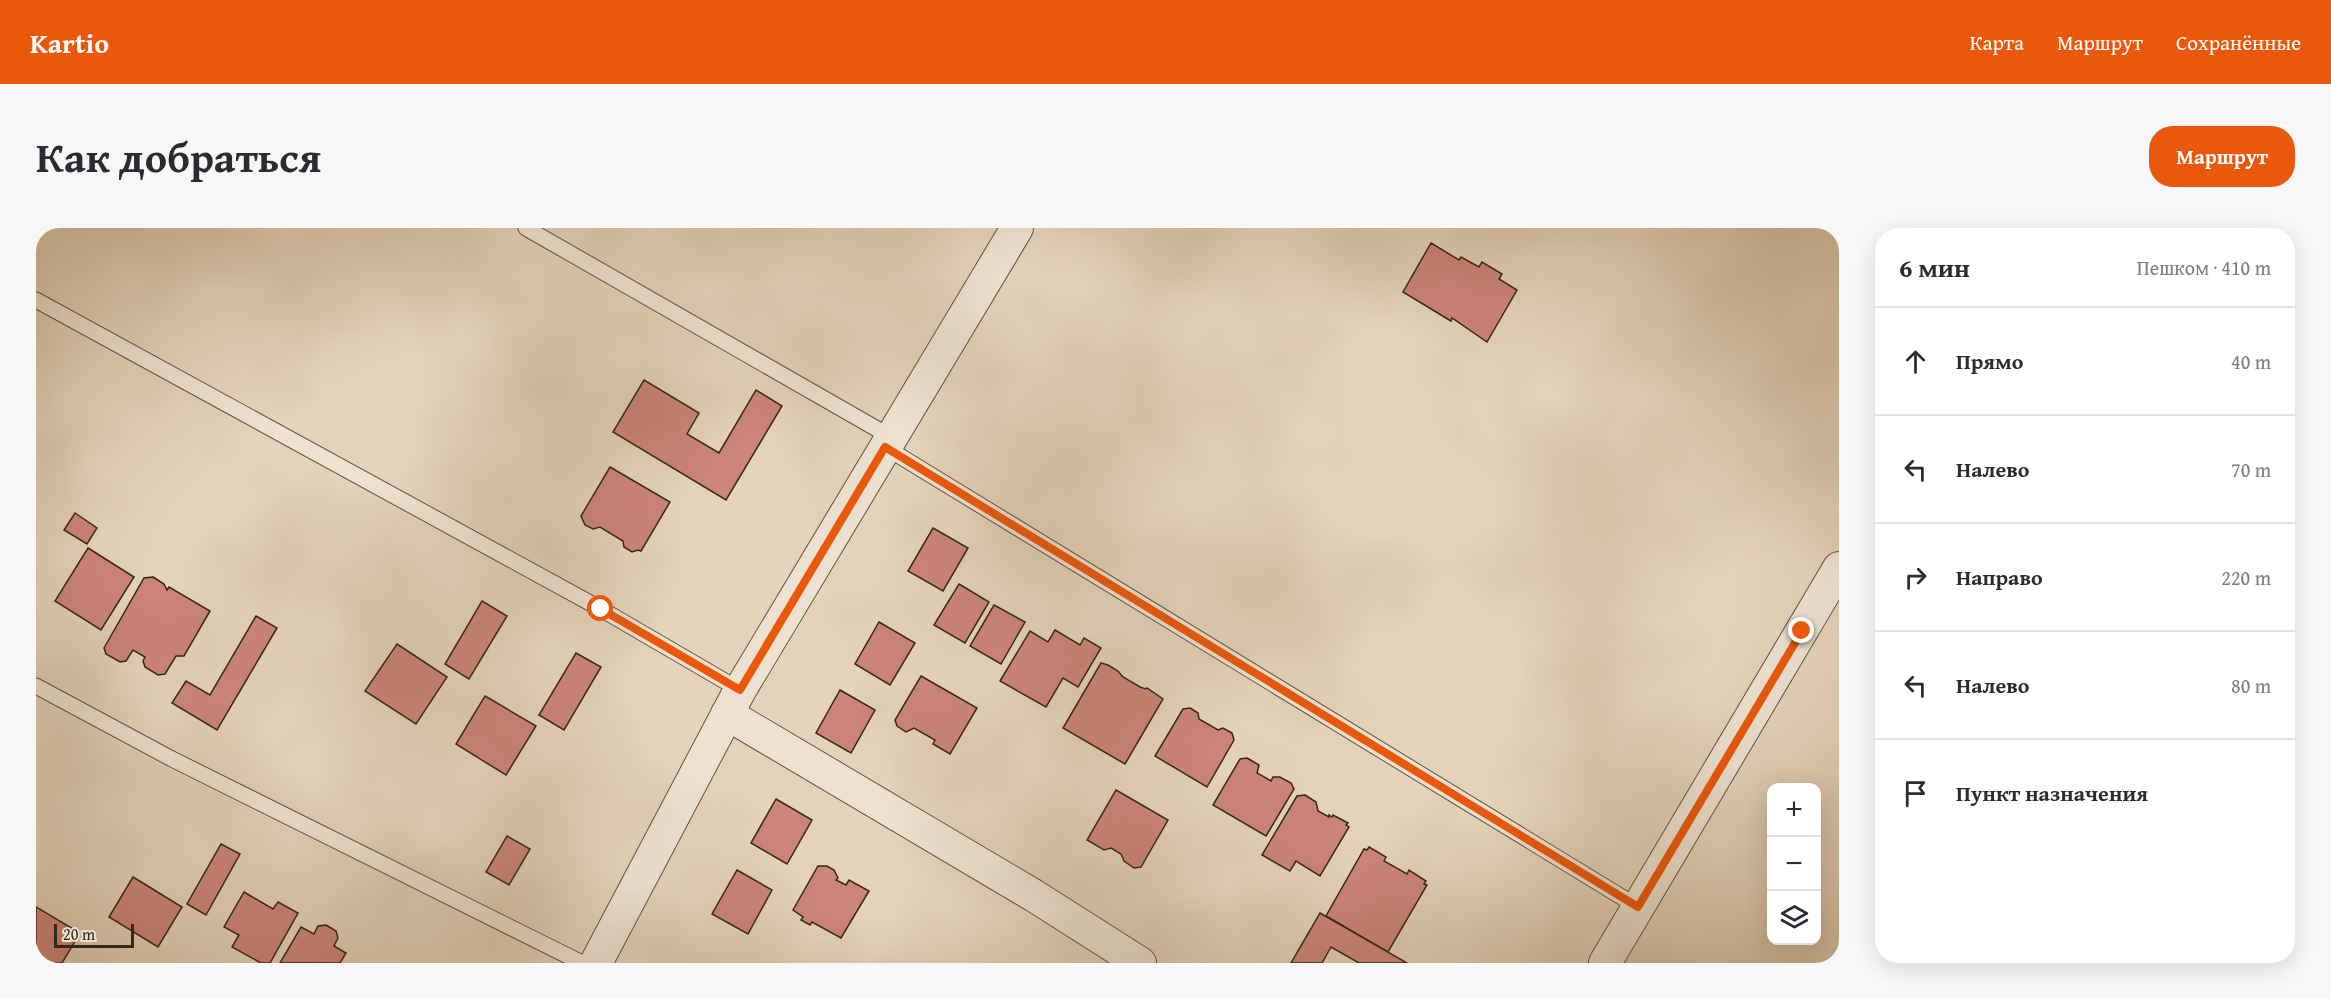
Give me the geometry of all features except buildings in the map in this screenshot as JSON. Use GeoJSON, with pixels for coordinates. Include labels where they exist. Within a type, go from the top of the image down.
{"type":"FeatureCollection","features":[{"type":"Feature","properties":{"kind":"street"},"geometry":{"type":"LineString","coordinates":[[596,963],[734,702],[1017,228]]}},
{"type":"Feature","properties":{"kind":"street"},"geometry":{"type":"LineString","coordinates":[[1605,963],[1839,568]]}},
{"type":"Feature","properties":{"kind":"street"},"geometry":{"type":"LineString","coordinates":[[734,702],[1140,963]]}},
{"type":"Feature","properties":{"kind":"lane"},"geometry":{"type":"LineString","coordinates":[[526,228],[888,442],[1638,907]]}},
{"type":"Feature","properties":{"kind":"lane"},"geometry":{"type":"LineString","coordinates":[[36,300],[601,609],[734,702]]}},
{"type":"Feature","properties":{"kind":"lane"},"geometry":{"type":"LineString","coordinates":[[36,686],[172,759],[582,963]]}},
{"type":"Feature","properties":{"kind":"route"},"geometry":{"type":"LineString","coordinates":[[601,609],[740,690],[885,447],[1638,907],[1802,631]]}}]}
